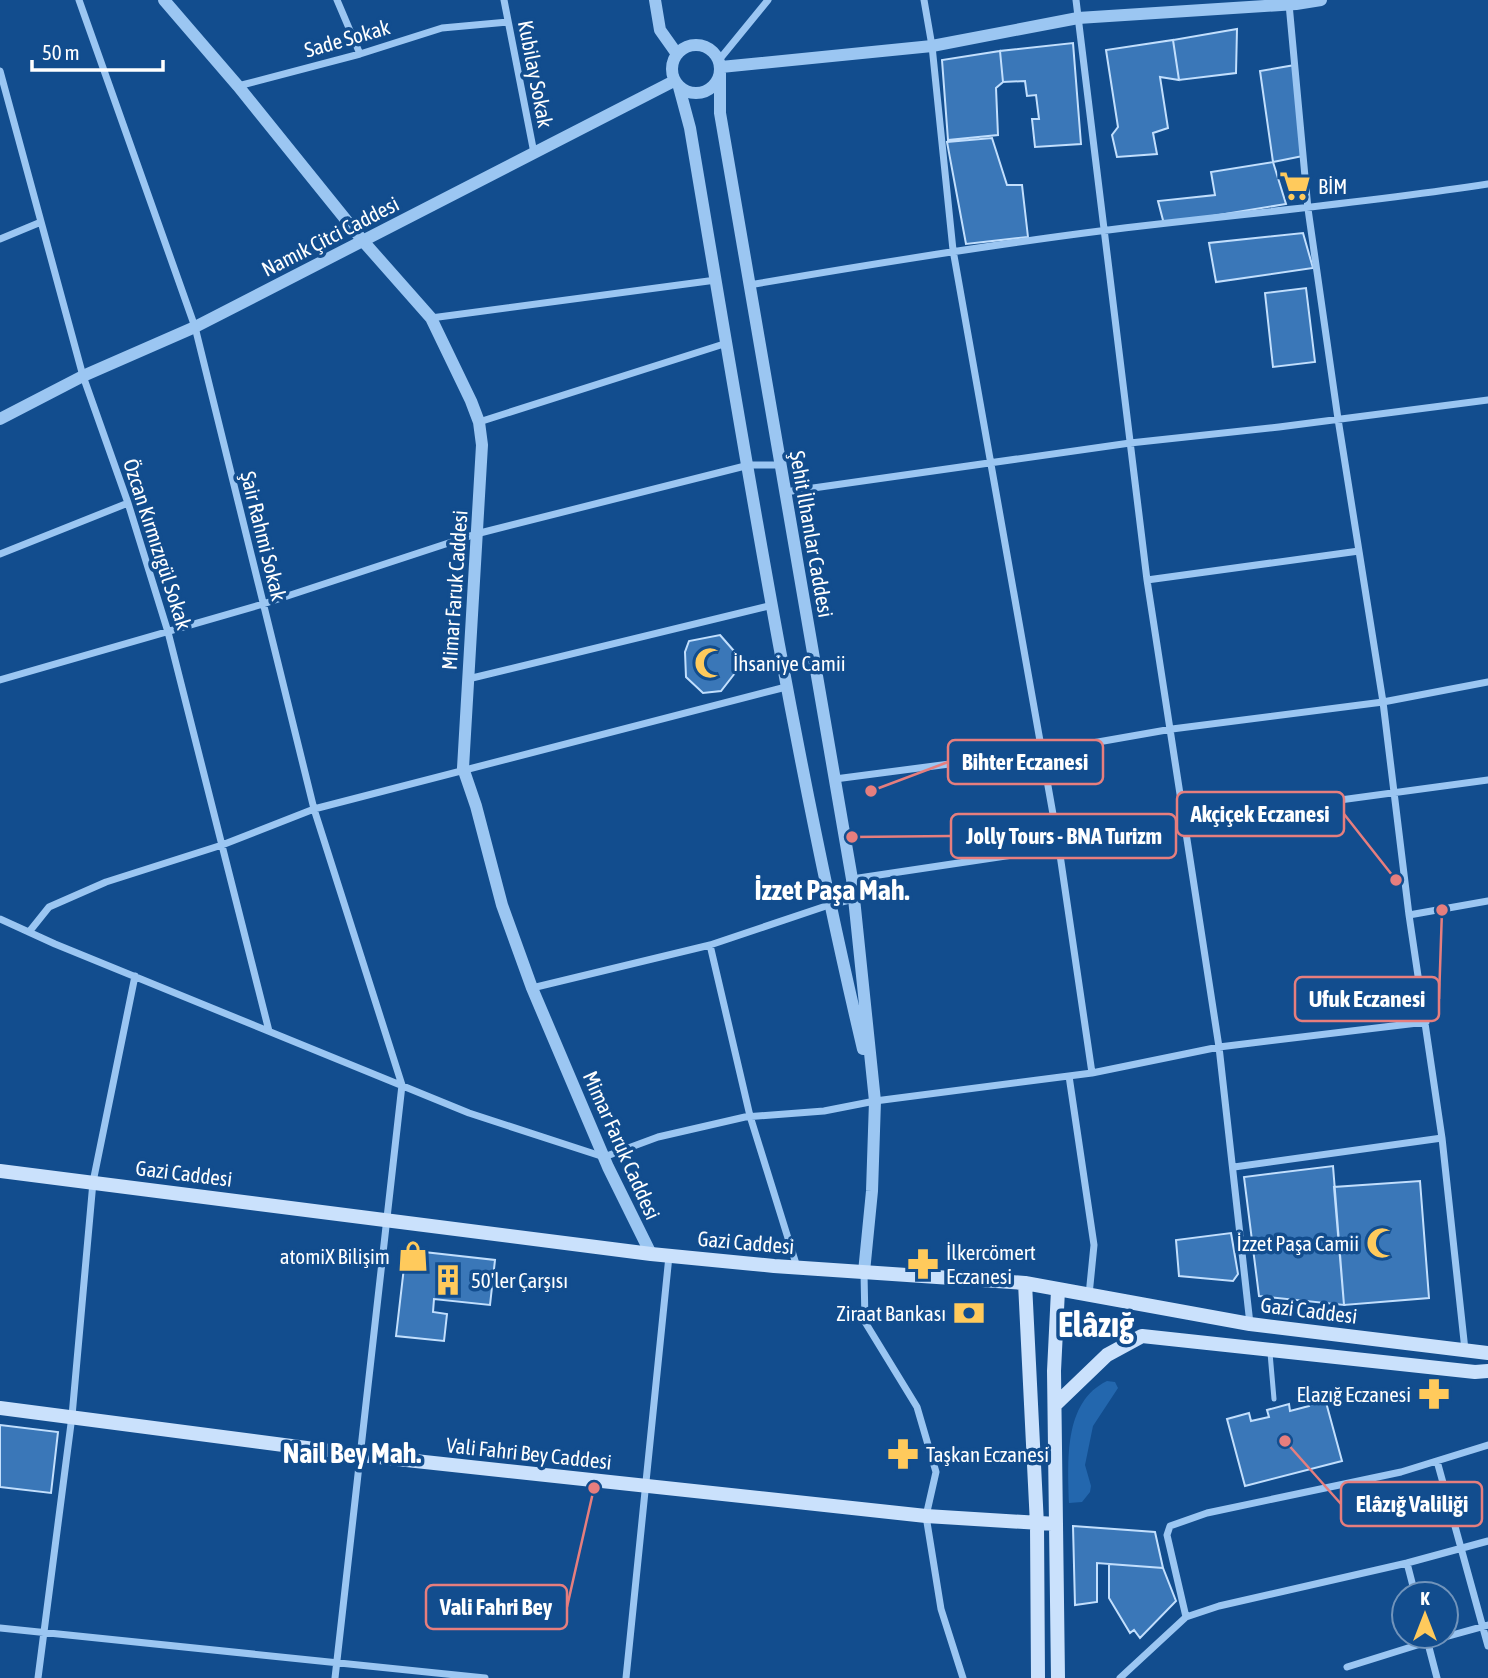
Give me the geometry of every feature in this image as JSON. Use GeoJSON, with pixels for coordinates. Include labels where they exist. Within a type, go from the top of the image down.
{"type":"FeatureCollection","features":[{"type":"Feature","properties":{"kind":"main road","name":"Gazi Caddesi"},"geometry":{"type":"LineString","coordinates":[[0,1171],[651,1254],[797,1268],[1025,1283],[1250,1324],[1488,1353]]}},
{"type":"Feature","properties":{"kind":"main road"},"geometry":{"type":"LineString","coordinates":[[1025,1283],[1037,1525],[1038,1678]]}},
{"type":"Feature","properties":{"kind":"main road"},"geometry":{"type":"LineString","coordinates":[[1058,1290],[1054,1371],[1058,1678]]}},
{"type":"Feature","properties":{"kind":"main road"},"geometry":{"type":"LineString","coordinates":[[1055,1405],[1107,1355],[1142,1336],[1482,1371],[1488,1359]]}},
{"type":"Feature","properties":{"kind":"main road","name":"Vali Fahri Bey Caddesi"},"geometry":{"type":"LineString","coordinates":[[0,1408],[360,1455],[926,1516],[1037,1525],[1056,1524]]}},
{"type":"Feature","properties":{"kind":"street","name":"Şair Rahmi Sokak"},"geometry":{"type":"LineString","coordinates":[[79,0],[195,327],[314,809],[402,1085]]}},
{"type":"Feature","properties":{"kind":"street","name":"Mimar Faruk Caddesi"},"geometry":{"type":"LineString","coordinates":[[164,0],[238,86],[363,242],[431,318],[471,401],[479,422],[482,444],[481,491],[476,534],[463,768],[502,905],[532,988],[604,1157],[651,1254]]}},
{"type":"Feature","properties":{"kind":"street"},"geometry":{"type":"LineString","coordinates":[[337,0],[360,54]]}},
{"type":"Feature","properties":{"kind":"street","name":"Kubilay Sokak"},"geometry":{"type":"LineString","coordinates":[[504,0],[534,154]]}},
{"type":"Feature","properties":{"kind":"street"},"geometry":{"type":"LineString","coordinates":[[655,0],[660,30],[677,54]]}},
{"type":"Feature","properties":{"kind":"street"},"geometry":{"type":"LineString","coordinates":[[676,84],[691,94],[705,92],[715,85],[720,67],[768,0]]}},
{"type":"Feature","properties":{"kind":"street"},"geometry":{"type":"LineString","coordinates":[[924,0],[932,46],[953,250],[1059,848],[1091,1073]]}},
{"type":"Feature","properties":{"kind":"street"},"geometry":{"type":"LineString","coordinates":[[1076,0],[1147,580],[1219,1047],[1250,1324]]}},
{"type":"Feature","properties":{"kind":"street"},"geometry":{"type":"LineString","coordinates":[[720,67],[932,46],[1078,18],[1321,0]]}},
{"type":"Feature","properties":{"kind":"street"},"geometry":{"type":"LineString","coordinates":[[1294,3],[1308,209],[1383,702],[1409,915],[1442,1138],[1465,1350]]}},
{"type":"Feature","properties":{"kind":"street","name":"Sade Sokak"},"geometry":{"type":"LineString","coordinates":[[238,86],[360,54],[442,28],[508,22]]}},
{"type":"Feature","properties":{"kind":"street"},"geometry":{"type":"LineString","coordinates":[[720,67],[710,49],[696,45],[682,49],[672,67],[691,128],[786,687],[829,905],[875,1101],[872,1191],[864,1272],[865,1322],[916,1406],[936,1472],[926,1516],[941,1609],[963,1678]]}},
{"type":"Feature","properties":{"kind":"street","name":"Şehit İlhanlar Caddesi"},"geometry":{"type":"LineString","coordinates":[[720,67],[720,113],[852,879],[875,1101]]}},
{"type":"Feature","properties":{"kind":"street","name":"Özcan Kırmızıgül Sokak"},"geometry":{"type":"LineString","coordinates":[[0,71],[83,376],[128,503],[168,632],[269,1031]]}},
{"type":"Feature","properties":{"kind":"street","name":"Namık Çitci Caddesi"},"geometry":{"type":"LineString","coordinates":[[0,419],[83,376],[195,327],[676,84]]}},
{"type":"Feature","properties":{"kind":"street"},"geometry":{"type":"LineString","coordinates":[[749,285],[953,250],[1308,209],[1488,184]]}},
{"type":"Feature","properties":{"kind":"street"},"geometry":{"type":"LineString","coordinates":[[0,239],[41,222]]}},
{"type":"Feature","properties":{"kind":"street"},"geometry":{"type":"LineString","coordinates":[[431,318],[716,280]]}},
{"type":"Feature","properties":{"kind":"street"},"geometry":{"type":"LineString","coordinates":[[479,422],[727,343]]}},
{"type":"Feature","properties":{"kind":"street"},"geometry":{"type":"LineString","coordinates":[[785,492],[991,461],[1488,400]]}},
{"type":"Feature","properties":{"kind":"street"},"geometry":{"type":"LineString","coordinates":[[0,680],[263,604],[476,534],[749,465],[780,465]]}},
{"type":"Feature","properties":{"kind":"street"},"geometry":{"type":"LineString","coordinates":[[0,554],[128,503]]}},
{"type":"Feature","properties":{"kind":"street"},"geometry":{"type":"LineString","coordinates":[[1147,580],[1359,551]]}},
{"type":"Feature","properties":{"kind":"street"},"geometry":{"type":"LineString","coordinates":[[467,679],[773,605]]}},
{"type":"Feature","properties":{"kind":"street"},"geometry":{"type":"LineString","coordinates":[[835,779],[1041,752],[1172,729],[1383,702],[1488,682]]}},
{"type":"Feature","properties":{"kind":"street"},"geometry":{"type":"LineString","coordinates":[[29,932],[49,907],[106,882],[222,845],[314,809],[463,768],[786,687]]}},
{"type":"Feature","properties":{"kind":"street"},"geometry":{"type":"LineString","coordinates":[[852,879],[1059,848],[1185,821],[1488,780]]}},
{"type":"Feature","properties":{"kind":"street"},"geometry":{"type":"LineString","coordinates":[[532,988],[710,945],[854,899]]}},
{"type":"Feature","properties":{"kind":"street"},"geometry":{"type":"LineString","coordinates":[[1409,915],[1488,901]]}},
{"type":"Feature","properties":{"kind":"street"},"geometry":{"type":"LineString","coordinates":[[0,919],[469,1112],[604,1157],[658,1137],[750,1116],[824,1111],[875,1101],[1091,1073],[1219,1047],[1426,1022]]}},
{"type":"Feature","properties":{"kind":"street"},"geometry":{"type":"LineString","coordinates":[[710,945],[750,1116],[797,1268]]}},
{"type":"Feature","properties":{"kind":"street"},"geometry":{"type":"LineString","coordinates":[[38,1678],[72,1416],[93,1182],[135,976]]}},
{"type":"Feature","properties":{"kind":"street"},"geometry":{"type":"LineString","coordinates":[[1069,1076],[1094,1245],[1090,1295]]}},
{"type":"Feature","properties":{"kind":"street"},"geometry":{"type":"LineString","coordinates":[[335,1678],[402,1085]]}},
{"type":"Feature","properties":{"kind":"street"},"geometry":{"type":"LineString","coordinates":[[1234,1167],[1442,1138]]}},
{"type":"Feature","properties":{"kind":"street"},"geometry":{"type":"LineString","coordinates":[[626,1678],[669,1255]]}},
{"type":"Feature","properties":{"kind":"street"},"geometry":{"type":"LineString","coordinates":[[1186,1617],[1167,1535],[1170,1526],[1208,1513],[1401,1472],[1488,1446]]}},
{"type":"Feature","properties":{"kind":"street"},"geometry":{"type":"LineString","coordinates":[[1437,1461],[1485,1626],[1488,1646]]}},
{"type":"Feature","properties":{"kind":"street"},"geometry":{"type":"LineString","coordinates":[[1120,1678],[1186,1617],[1219,1606],[1407,1563],[1488,1541]]}},
{"type":"Feature","properties":{"kind":"street"},"geometry":{"type":"LineString","coordinates":[[1407,1563],[1411,1580]]}},
{"type":"Feature","properties":{"kind":"street"},"geometry":{"type":"LineString","coordinates":[[1460,1632],[1485,1626]]}},
{"type":"Feature","properties":{"kind":"street"},"geometry":{"type":"LineString","coordinates":[[0,1628],[485,1678]]}},
{"type":"Feature","properties":{"kind":"street"},"geometry":{"type":"LineString","coordinates":[[1348,1667],[1395,1650]]}},
{"type":"Feature","properties":{"kind":"street"},"geometry":{"type":"LineString","coordinates":[[1429,1650],[1437,1678]]}},
{"type":"Feature","properties":{"kind":"lane"},"geometry":{"type":"LineString","coordinates":[[1270,1350],[1274,1399]]}},
{"type":"Feature","properties":{"kind":"shaded area"},"geometry":{"type":"Polygon","coordinates":[[[1107,1381],[1115,1382],[1118,1388],[1093,1426],[1085,1465],[1090,1492],[1082,1502],[1069,1503],[1069,1452],[1075,1418],[1082,1403],[1107,1381]]]}},
{"type":"Feature","properties":{"kind":"building"},"geometry":{"type":"Polygon","coordinates":[[[1237,29],[1236,73],[1179,80],[1173,40],[1237,29]]]}},
{"type":"Feature","properties":{"kind":"building"},"geometry":{"type":"Polygon","coordinates":[[[1173,40],[1179,80],[1160,77],[1168,128],[1153,133],[1157,154],[1117,157],[1112,135],[1118,127],[1106,50],[1173,40]]]}},
{"type":"Feature","properties":{"kind":"building"},"geometry":{"type":"Polygon","coordinates":[[[1073,43],[1081,144],[1035,147],[1032,119],[1039,119],[1036,95],[1027,96],[1025,81],[1003,82],[1000,51],[1073,43]]]}},
{"type":"Feature","properties":{"kind":"building"},"geometry":{"type":"Polygon","coordinates":[[[1000,51],[1003,82],[996,88],[998,135],[948,140],[942,60],[1000,51]]]}},
{"type":"Feature","properties":{"kind":"building"},"geometry":{"type":"Polygon","coordinates":[[[1295,65],[1303,156],[1273,162],[1260,71],[1295,65]]]}},
{"type":"Feature","properties":{"kind":"building"},"geometry":{"type":"Polygon","coordinates":[[[992,138],[1007,185],[1022,185],[1028,237],[966,244],[947,142],[992,138]]]}},
{"type":"Feature","properties":{"kind":"building"},"geometry":{"type":"Polygon","coordinates":[[[1273,162],[1286,204],[1164,224],[1158,201],[1215,195],[1211,172],[1273,162]]]}},
{"type":"Feature","properties":{"kind":"building"},"geometry":{"type":"Polygon","coordinates":[[[1303,233],[1313,268],[1216,282],[1209,243],[1303,233]]]}},
{"type":"Feature","properties":{"kind":"building"},"geometry":{"type":"Polygon","coordinates":[[[1306,288],[1315,362],[1273,367],[1265,293],[1306,288]]]}},
{"type":"Feature","properties":{"kind":"building","name":"İhsaniye Camii"},"geometry":{"type":"Polygon","coordinates":[[[720,635],[734,651],[735,673],[721,691],[703,693],[686,677],[685,652],[689,641],[720,635]]]}},
{"type":"Feature","properties":{"kind":"building"},"geometry":{"type":"Polygon","coordinates":[[[1333,1166],[1344,1305],[1259,1296],[1244,1177],[1333,1166]]]}},
{"type":"Feature","properties":{"kind":"building","name":"İzzet Paşa Camii"},"geometry":{"type":"Polygon","coordinates":[[[1420,1181],[1429,1298],[1344,1305],[1334,1187],[1420,1181]]]}},
{"type":"Feature","properties":{"kind":"building"},"geometry":{"type":"Polygon","coordinates":[[[1231,1233],[1238,1274],[1233,1281],[1179,1276],[1176,1240],[1231,1233]]]}},
{"type":"Feature","properties":{"kind":"building","name":"50'ler Çarşısı"},"geometry":{"type":"Polygon","coordinates":[[[406,1250],[495,1260],[490,1305],[434,1299],[433,1312],[447,1314],[444,1341],[396,1336],[406,1250]]]}},
{"type":"Feature","properties":{"kind":"building"},"geometry":{"type":"Polygon","coordinates":[[[1324,1395],[1342,1461],[1245,1486],[1227,1419],[1249,1413],[1251,1421],[1269,1417],[1267,1410],[1289,1404],[1290,1411],[1309,1406],[1307,1399],[1324,1395]]]}},
{"type":"Feature","properties":{"kind":"building"},"geometry":{"type":"Polygon","coordinates":[[[0,1425],[58,1432],[51,1493],[0,1487],[0,1425]]]}},
{"type":"Feature","properties":{"kind":"building"},"geometry":{"type":"Polygon","coordinates":[[[1073,1526],[1155,1532],[1163,1568],[1097,1563],[1097,1602],[1075,1605],[1073,1526]]]}},
{"type":"Feature","properties":{"kind":"building"},"geometry":{"type":"Polygon","coordinates":[[[1109,1564],[1163,1568],[1176,1601],[1140,1638],[1134,1630],[1130,1633],[1109,1598],[1109,1564]]]}},
{"type":"Feature","properties":{"kind":"place","name":"BİM"},"geometry":{"type":"Point","coordinates":[1295,186]}},
{"type":"Feature","properties":{"kind":"place","name":"İhsaniye Camii"},"geometry":{"type":"Point","coordinates":[710,663]}},
{"type":"Feature","properties":{"kind":"place","name":"Bihter Eczanesi"},"geometry":{"type":"Point","coordinates":[871,791]}},
{"type":"Feature","properties":{"kind":"place","name":"Jolly Tours - BNA Turizm"},"geometry":{"type":"Point","coordinates":[852,837]}},
{"type":"Feature","properties":{"kind":"place","name":"Akçiçek Eczanesi"},"geometry":{"type":"Point","coordinates":[1396,880]}},
{"type":"Feature","properties":{"kind":"place","name":"Ufuk Eczanesi"},"geometry":{"type":"Point","coordinates":[1442,910]}},
{"type":"Feature","properties":{"kind":"place","name":"İzzet Paşa Camii"},"geometry":{"type":"Point","coordinates":[1382,1243]}},
{"type":"Feature","properties":{"kind":"place","name":"atomiX Bilişim"},"geometry":{"type":"Point","coordinates":[413,1256]}},
{"type":"Feature","properties":{"kind":"place","name":"İlkercömert Eczanesi"},"geometry":{"type":"Point","coordinates":[923,1264]}},
{"type":"Feature","properties":{"kind":"place","name":"50'ler Çarşısı"},"geometry":{"type":"Point","coordinates":[448,1280]}},
{"type":"Feature","properties":{"kind":"place","name":"Ziraat Bankası"},"geometry":{"type":"Point","coordinates":[969,1313]}},
{"type":"Feature","properties":{"kind":"place","name":"Elazığ Eczanesi"},"geometry":{"type":"Point","coordinates":[1434,1394]}},
{"type":"Feature","properties":{"kind":"place","name":"Elâzığ Valiliği"},"geometry":{"type":"Point","coordinates":[1285,1441]}},
{"type":"Feature","properties":{"kind":"place","name":"Taşkan Eczanesi"},"geometry":{"type":"Point","coordinates":[903,1454]}},
{"type":"Feature","properties":{"kind":"place","name":"Vali Fahri Bey"},"geometry":{"type":"Point","coordinates":[594,1488]}},
{"type":"Feature","properties":{"kind":"district","name":"İzzet Paşa Mah."},"geometry":{"type":"Point","coordinates":[832,890]}},
{"type":"Feature","properties":{"kind":"district","name":"Elâzığ"},"geometry":{"type":"Point","coordinates":[1096,1324]}},
{"type":"Feature","properties":{"kind":"district","name":"Nail Bey Mah."},"geometry":{"type":"Point","coordinates":[352,1453]}}]}
